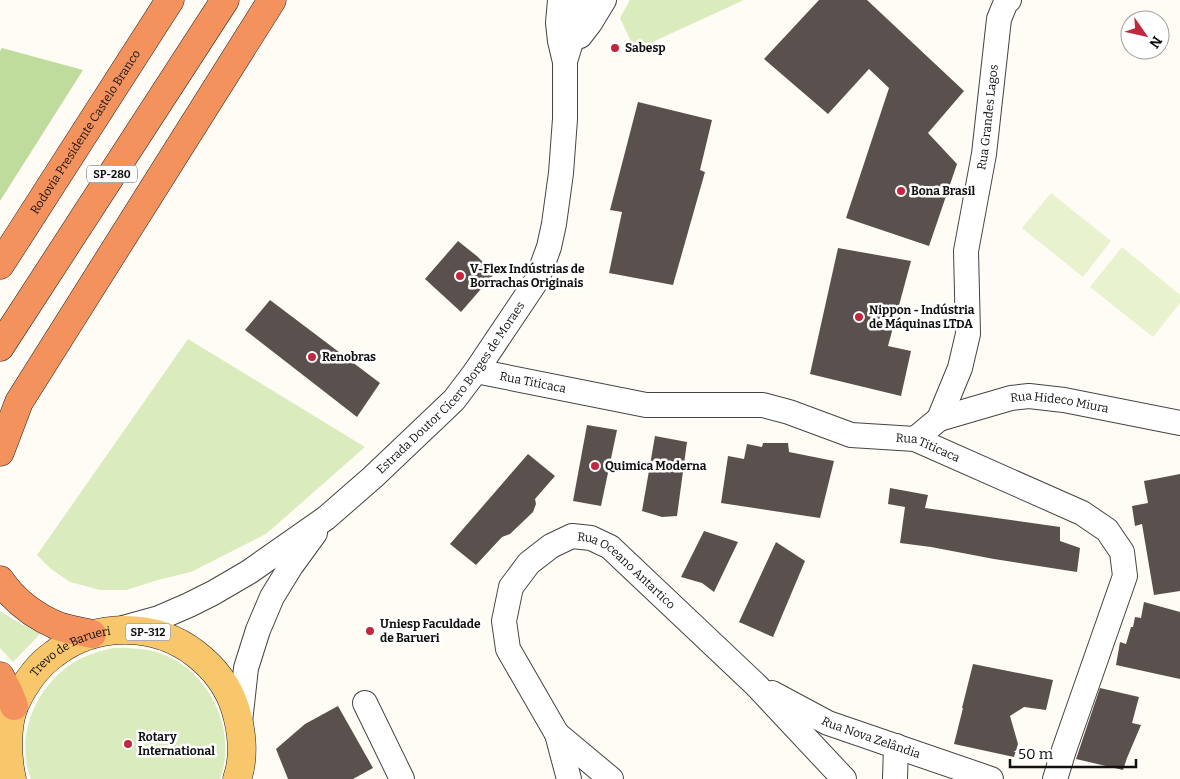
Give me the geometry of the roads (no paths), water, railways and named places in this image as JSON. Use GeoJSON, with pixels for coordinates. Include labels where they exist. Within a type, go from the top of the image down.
{"type":"FeatureCollection","features":[{"type":"Feature","properties":{"kind":"highway","name":"Rodovia Presidente Castelo Branco"},"geometry":{"type":"LineString","coordinates":[[0,265],[170,0]]}},
{"type":"Feature","properties":{"kind":"highway","name":"SP-280"},"geometry":{"type":"LineString","coordinates":[[0,348],[225,0]]}},
{"type":"Feature","properties":{"kind":"highway"},"geometry":{"type":"LineString","coordinates":[[0,432],[272,0]]}},
{"type":"Feature","properties":{"kind":"highway"},"geometry":{"type":"LineString","coordinates":[[0,452],[19,402]]}},
{"type":"Feature","properties":{"kind":"highway"},"geometry":{"type":"LineString","coordinates":[[0,580],[8,592],[33,614],[59,626],[105,632]]}},
{"type":"Feature","properties":{"kind":"main road","name":"Trevo de Barueri"},"geometry":{"type":"LineString","coordinates":[[12,779],[8,757],[5,710],[39,668],[54,654],[72,642],[105,632],[142,631],[165,636],[186,646],[205,661],[221,679],[232,699],[240,722],[242,752],[237,779]]}},
{"type":"Feature","properties":{"kind":"main road","name":"SP-312"},"geometry":{"type":"LineString","coordinates":[[242,752],[252,779]]}},
{"type":"Feature","properties":{"kind":"street","name":"Estrada Doutor Cícero Borges de Moraes"},"geometry":{"type":"LineString","coordinates":[[560,0],[558,23],[560,41],[567,55]]}},
{"type":"Feature","properties":{"kind":"street","name":"Estrada Doutor Cícero Borges de Moraes"},"geometry":{"type":"LineString","coordinates":[[105,632],[159,618],[213,593],[249,572],[326,518],[373,477],[454,400],[476,371],[536,280],[548,247],[554,224],[560,173],[565,119],[567,55],[584,0]]}},
{"type":"Feature","properties":{"kind":"street"},"geometry":{"type":"LineString","coordinates":[[567,55],[604,0]]}},
{"type":"Feature","properties":{"kind":"street","name":"Rua Grandes Lagos"},"geometry":{"type":"LineString","coordinates":[[915,438],[939,419],[960,368],[968,334],[966,251],[984,154],[1004,10]]}},
{"type":"Feature","properties":{"kind":"street","name":"Rua Titicaca"},"geometry":{"type":"LineString","coordinates":[[476,371],[646,405],[764,405],[789,412],[851,435],[915,438],[1082,513],[1107,530],[1122,552],[1124,576],[1055,779]]}},
{"type":"Feature","properties":{"kind":"street","name":"Rua Hideco Miura"},"geometry":{"type":"LineString","coordinates":[[939,419],[1011,398],[1029,396],[1064,400],[1180,423]]}},
{"type":"Feature","properties":{"kind":"street","name":"Estrada Doutor Cícero Borges de Moraes"},"geometry":{"type":"LineString","coordinates":[[240,722],[246,668],[272,598],[291,566],[326,518]]}},
{"type":"Feature","properties":{"kind":"street","name":"Rua Oceano Antartico"},"geometry":{"type":"LineString","coordinates":[[569,779],[557,734],[508,649],[504,621],[511,587],[529,563],[551,546],[572,536],[591,538],[610,547],[756,685]]}},
{"type":"Feature","properties":{"kind":"street"},"geometry":{"type":"LineString","coordinates":[[756,685],[844,779]]}},
{"type":"Feature","properties":{"kind":"street","name":"Rua Nova Zelândia"},"geometry":{"type":"LineString","coordinates":[[756,685],[828,723],[991,779]]}},
{"type":"Feature","properties":{"kind":"street"},"geometry":{"type":"LineString","coordinates":[[365,703],[402,779]]}},
{"type":"Feature","properties":{"kind":"street"},"geometry":{"type":"LineString","coordinates":[[557,734],[611,779]]}},
{"type":"Feature","properties":{"kind":"street"},"geometry":{"type":"LineString","coordinates":[[895,779],[896,746]]}},
{"type":"Feature","properties":{"kind":"place","name":"Sabesp"},"geometry":{"type":"Point","coordinates":[615,48]}},
{"type":"Feature","properties":{"kind":"place","name":"Bona Brasil"},"geometry":{"type":"Point","coordinates":[901,191]}},
{"type":"Feature","properties":{"kind":"place","name":"V-Flex Indústrias de Borrachas Originais"},"geometry":{"type":"Point","coordinates":[460,276]}},
{"type":"Feature","properties":{"kind":"place","name":"Nippon - Indústria de Máquinas LTDA"},"geometry":{"type":"Point","coordinates":[859,317]}},
{"type":"Feature","properties":{"kind":"place","name":"Renobras"},"geometry":{"type":"Point","coordinates":[312,357]}},
{"type":"Feature","properties":{"kind":"place","name":"Quimica Moderna"},"geometry":{"type":"Point","coordinates":[595,466]}},
{"type":"Feature","properties":{"kind":"place","name":"Uniesp Faculdade de Barueri"},"geometry":{"type":"Point","coordinates":[370,631]}},
{"type":"Feature","properties":{"kind":"place","name":"Rotary International"},"geometry":{"type":"Point","coordinates":[128,744]}}]}
